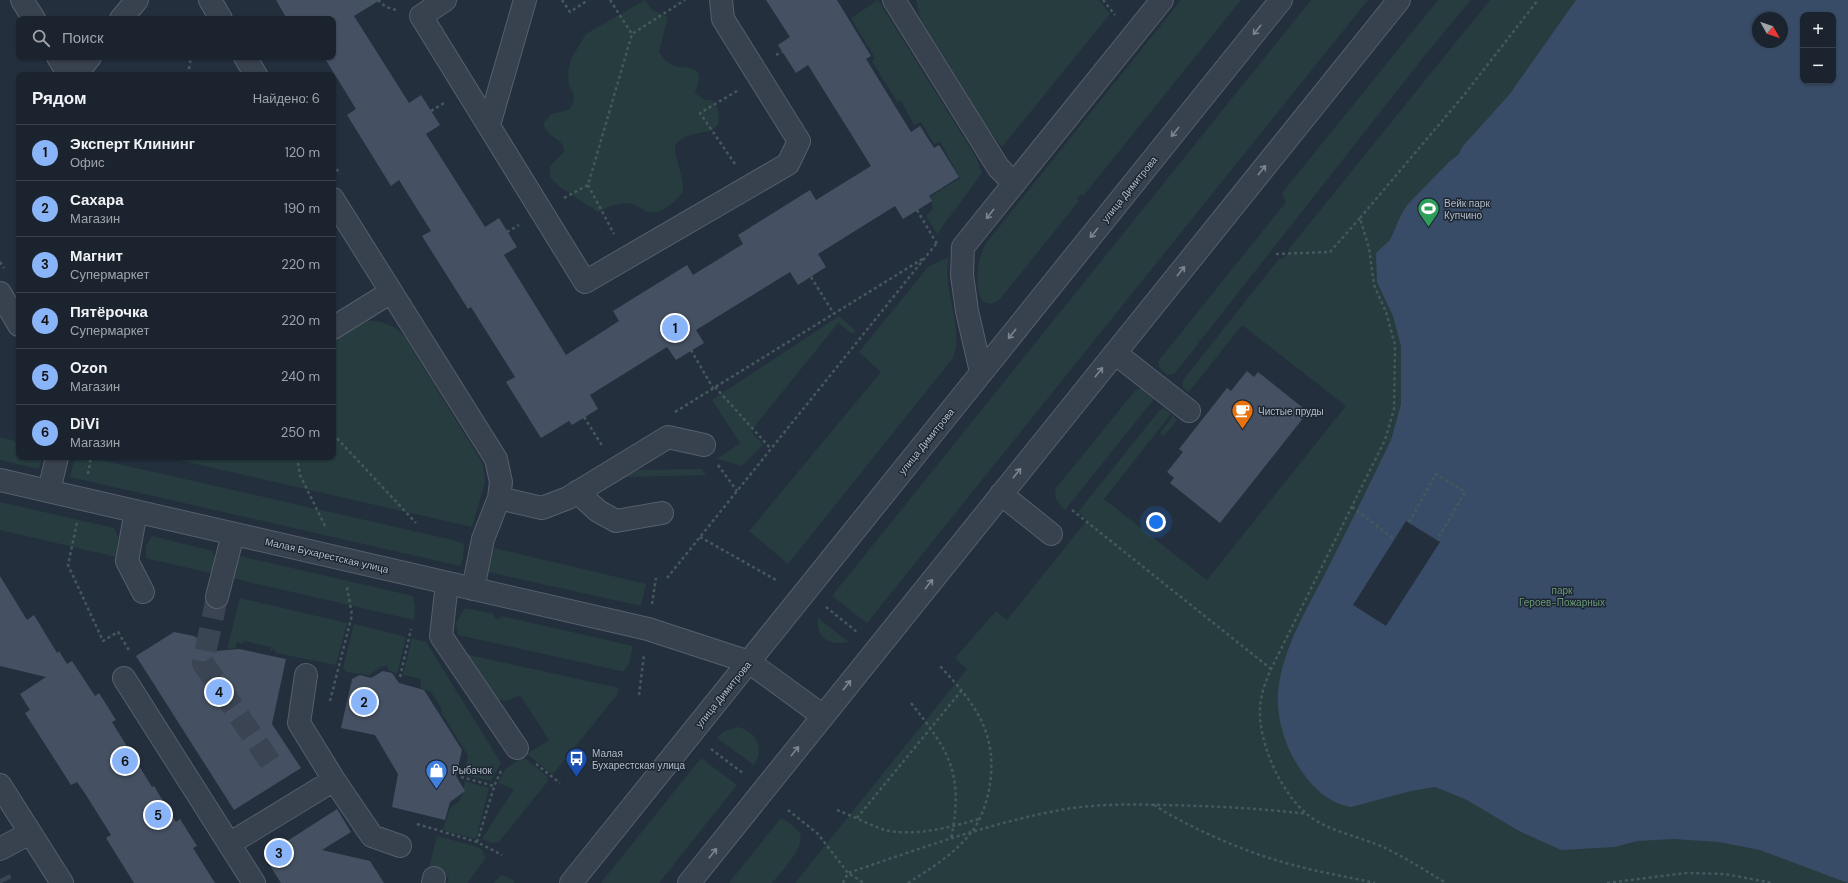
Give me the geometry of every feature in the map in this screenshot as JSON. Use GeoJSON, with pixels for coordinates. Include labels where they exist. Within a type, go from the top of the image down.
{"type":"FeatureCollection","features":[{"type":"Feature","properties":{"kind":"street"},"geometry":{"type":"LineString","coordinates":[[22,0],[32,16]]}},
{"type":"Feature","properties":{"kind":"street"},"geometry":{"type":"LineString","coordinates":[[124,16],[137,0]]}},
{"type":"Feature","properties":{"kind":"street"},"geometry":{"type":"LineString","coordinates":[[210,0],[219,16]]}},
{"type":"Feature","properties":{"kind":"street"},"geometry":{"type":"LineString","coordinates":[[445,0],[421,16],[586,282],[788,164],[799,141],[723,19],[721,0]]}},
{"type":"Feature","properties":{"kind":"street"},"geometry":{"type":"LineString","coordinates":[[489,125],[526,0]]}},
{"type":"Feature","properties":{"kind":"street"},"geometry":{"type":"LineString","coordinates":[[894,0],[998,167],[1014,184]]}},
{"type":"Feature","properties":{"kind":"street"},"geometry":{"type":"LineString","coordinates":[[982,372],[967,311],[962,275],[963,247],[1162,0]]}},
{"type":"Feature","properties":{"kind":"street","name":"улица Димитрова"},"geometry":{"type":"LineString","coordinates":[[571,883],[1281,0]]}},
{"type":"Feature","properties":{"kind":"street"},"geometry":{"type":"LineString","coordinates":[[689,883],[1399,0]]}},
{"type":"Feature","properties":{"kind":"street"},"geometry":{"type":"LineString","coordinates":[[60,60],[67,72]]}},
{"type":"Feature","properties":{"kind":"street"},"geometry":{"type":"LineString","coordinates":[[78,72],[88,60]]}},
{"type":"Feature","properties":{"kind":"street"},"geometry":{"type":"LineString","coordinates":[[247,60],[254,72]]}},
{"type":"Feature","properties":{"kind":"street"},"geometry":{"type":"LineString","coordinates":[[336,204],[496,459],[501,482],[499,498],[483,539],[473,589]]}},
{"type":"Feature","properties":{"kind":"street"},"geometry":{"type":"LineString","coordinates":[[336,326],[391,292]]}},
{"type":"Feature","properties":{"kind":"street"},"geometry":{"type":"LineString","coordinates":[[0,293],[16,320]]}},
{"type":"Feature","properties":{"kind":"street"},"geometry":{"type":"LineString","coordinates":[[1114,353],[1189,411]]}},
{"type":"Feature","properties":{"kind":"street"},"geometry":{"type":"LineString","coordinates":[[499,498],[542,508],[568,498],[668,437],[704,445]]}},
{"type":"Feature","properties":{"kind":"street"},"geometry":{"type":"LineString","coordinates":[[50,492],[56,460]]}},
{"type":"Feature","properties":{"kind":"street","name":"Малая Бухарестская улица"},"geometry":{"type":"LineString","coordinates":[[0,480],[648,629],[749,662],[823,716]]}},
{"type":"Feature","properties":{"kind":"street"},"geometry":{"type":"LineString","coordinates":[[577,492],[598,511],[616,521],[662,513]]}},
{"type":"Feature","properties":{"kind":"street"},"geometry":{"type":"LineString","coordinates":[[1001,494],[1051,534]]}},
{"type":"Feature","properties":{"kind":"street"},"geometry":{"type":"LineString","coordinates":[[136,511],[127,561],[143,592]]}},
{"type":"Feature","properties":{"kind":"street"},"geometry":{"type":"LineString","coordinates":[[217,598],[233,534]]}},
{"type":"Feature","properties":{"kind":"street"},"geometry":{"type":"LineString","coordinates":[[446,583],[441,636],[516,748]]}},
{"type":"Feature","properties":{"kind":"street"},"geometry":{"type":"LineString","coordinates":[[306,675],[299,723],[334,780],[372,836],[400,846]]}},
{"type":"Feature","properties":{"kind":"street"},"geometry":{"type":"LineString","coordinates":[[124,678],[254,883]]}},
{"type":"Feature","properties":{"kind":"street"},"geometry":{"type":"LineString","coordinates":[[229,844],[334,780]]}},
{"type":"Feature","properties":{"kind":"street"},"geometry":{"type":"LineString","coordinates":[[0,785],[62,883]]}},
{"type":"Feature","properties":{"kind":"street"},"geometry":{"type":"LineString","coordinates":[[0,850],[30,833]]}},
{"type":"Feature","properties":{"kind":"path"},"geometry":{"type":"LineString","coordinates":[[360,8],[375,0]]}},
{"type":"Feature","properties":{"kind":"path"},"geometry":{"type":"LineString","coordinates":[[562,0],[570,12],[588,0]]}},
{"type":"Feature","properties":{"kind":"path"},"geometry":{"type":"LineString","coordinates":[[610,0],[632,34]]}},
{"type":"Feature","properties":{"kind":"path"},"geometry":{"type":"LineString","coordinates":[[507,232],[588,185],[632,34],[685,0]]}},
{"type":"Feature","properties":{"kind":"path"},"geometry":{"type":"LineString","coordinates":[[1103,0],[1118,18]]}},
{"type":"Feature","properties":{"kind":"path"},"geometry":{"type":"LineString","coordinates":[[1276,254],[1330,252],[1464,95],[1538,0]]}},
{"type":"Feature","properties":{"kind":"path"},"geometry":{"type":"LineString","coordinates":[[188,72],[190,60]]}},
{"type":"Feature","properties":{"kind":"path"},"geometry":{"type":"LineString","coordinates":[[751,186],[700,113],[759,77]]}},
{"type":"Feature","properties":{"kind":"path"},"geometry":{"type":"LineString","coordinates":[[588,185],[627,258]]}},
{"type":"Feature","properties":{"kind":"path"},"geometry":{"type":"LineString","coordinates":[[917,210],[936,244]]}},
{"type":"Feature","properties":{"kind":"path"},"geometry":{"type":"LineString","coordinates":[[1360,218],[1369,248],[1374,285],[1386,312],[1395,345],[1394,409],[1385,440],[1271,669],[1262,693],[1260,721],[1271,761],[1287,790],[1308,815],[1326,826],[1386,848],[1446,883]]}},
{"type":"Feature","properties":{"kind":"path"},"geometry":{"type":"LineString","coordinates":[[667,578],[941,237]]}},
{"type":"Feature","properties":{"kind":"path"},"geometry":{"type":"LineString","coordinates":[[671,414],[926,257]]}},
{"type":"Feature","properties":{"kind":"path"},"geometry":{"type":"LineString","coordinates":[[811,277],[834,314]]}},
{"type":"Feature","properties":{"kind":"path"},"geometry":{"type":"LineString","coordinates":[[691,350],[714,388],[771,449]]}},
{"type":"Feature","properties":{"kind":"path"},"geometry":{"type":"LineString","coordinates":[[584,417],[616,469]]}},
{"type":"Feature","properties":{"kind":"path"},"geometry":{"type":"LineString","coordinates":[[336,437],[416,524]]}},
{"type":"Feature","properties":{"kind":"path"},"geometry":{"type":"LineString","coordinates":[[86,480],[90,460]]}},
{"type":"Feature","properties":{"kind":"path"},"geometry":{"type":"LineString","coordinates":[[298,460],[300,475],[327,530]]}},
{"type":"Feature","properties":{"kind":"path"},"geometry":{"type":"LineString","coordinates":[[1409,522],[1436,474],[1465,492],[1437,540]]}},
{"type":"Feature","properties":{"kind":"path"},"geometry":{"type":"LineString","coordinates":[[1352,507],[1394,539]]}},
{"type":"Feature","properties":{"kind":"path"},"geometry":{"type":"LineString","coordinates":[[1072,510],[1271,669]]}},
{"type":"Feature","properties":{"kind":"path"},"geometry":{"type":"LineString","coordinates":[[78,520],[68,565],[103,641],[118,632],[130,652]]}},
{"type":"Feature","properties":{"kind":"path"},"geometry":{"type":"LineString","coordinates":[[700,537],[776,580]]}},
{"type":"Feature","properties":{"kind":"path"},"geometry":{"type":"LineString","coordinates":[[651,608],[656,578]]}},
{"type":"Feature","properties":{"kind":"path"},"geometry":{"type":"LineString","coordinates":[[330,704],[352,615],[346,581]]}},
{"type":"Feature","properties":{"kind":"path"},"geometry":{"type":"LineString","coordinates":[[824,605],[859,633]]}},
{"type":"Feature","properties":{"kind":"path"},"geometry":{"type":"LineString","coordinates":[[400,678],[411,629]]}},
{"type":"Feature","properties":{"kind":"path"},"geometry":{"type":"LineString","coordinates":[[639,695],[645,649]]}},
{"type":"Feature","properties":{"kind":"path"},"geometry":{"type":"LineString","coordinates":[[908,883],[937,865],[971,833],[979,819],[987,796],[992,770],[991,748],[985,729],[975,707],[940,666]]}},
{"type":"Feature","properties":{"kind":"path"},"geometry":{"type":"LineString","coordinates":[[857,818],[962,690]]}},
{"type":"Feature","properties":{"kind":"path"},"geometry":{"type":"LineString","coordinates":[[911,703],[931,728],[947,754],[953,769],[956,803],[951,839]]}},
{"type":"Feature","properties":{"kind":"path"},"geometry":{"type":"LineString","coordinates":[[477,842],[494,786],[503,767],[516,748]]}},
{"type":"Feature","properties":{"kind":"path"},"geometry":{"type":"LineString","coordinates":[[709,748],[746,775]]}},
{"type":"Feature","properties":{"kind":"path"},"geometry":{"type":"LineString","coordinates":[[461,777],[494,786]]}},
{"type":"Feature","properties":{"kind":"path"},"geometry":{"type":"LineString","coordinates":[[843,883],[848,873],[971,833],[1067,809],[1130,804],[1268,809],[1308,815]]}},
{"type":"Feature","properties":{"kind":"path"},"geometry":{"type":"LineString","coordinates":[[1154,805],[1173,817],[1258,854],[1296,866],[1375,883]]}},
{"type":"Feature","properties":{"kind":"path"},"geometry":{"type":"LineString","coordinates":[[788,810],[818,834],[848,873],[864,883]]}},
{"type":"Feature","properties":{"kind":"path"},"geometry":{"type":"LineString","coordinates":[[837,810],[886,830],[911,832],[954,826],[979,819]]}},
{"type":"Feature","properties":{"kind":"path"},"geometry":{"type":"LineString","coordinates":[[414,824],[477,842],[502,855]]}},
{"type":"Feature","properties":{"kind":"path"},"geometry":{"type":"LineString","coordinates":[[1607,883],[1686,873],[1726,874],[1772,883]]}},
{"type":"Feature","properties":{"kind":"green space"},"geometry":{"type":"Polygon","coordinates":[[[645,0],[652,10],[668,17],[659,52],[668,63],[693,69],[698,73],[699,81],[695,93],[704,100],[712,100],[718,110],[719,123],[712,131],[693,134],[682,139],[676,144],[675,151],[682,179],[683,192],[667,208],[657,212],[651,212],[628,203],[623,203],[610,206],[598,212],[560,187],[550,177],[550,166],[564,152],[561,143],[547,132],[544,123],[551,114],[570,109],[573,103],[574,96],[569,85],[568,70],[572,57],[586,34],[645,0]]]}},
{"type":"Feature","properties":{"kind":"green space"},"geometry":{"type":"Polygon","coordinates":[[[878,0],[976,157],[982,173],[937,234],[927,218],[927,215],[933,209],[930,197],[960,178],[940,142],[934,144],[921,122],[914,125],[901,101],[897,102],[872,61],[875,58],[851,18],[878,0]]]}},
{"type":"Feature","properties":{"kind":"green space"},"geometry":{"type":"Polygon","coordinates":[[[916,0],[1099,0],[1110,14],[1002,147],[990,132],[920,18],[916,0]]]}},
{"type":"Feature","properties":{"kind":"green space"},"geometry":{"type":"Polygon","coordinates":[[[1181,0],[1241,0],[1083,196],[1081,194],[1077,199],[1079,201],[1000,299],[992,304],[983,302],[980,296],[977,280],[981,256],[987,242],[1181,0]]]}},
{"type":"Feature","properties":{"kind":"green space"},"geometry":{"type":"Polygon","coordinates":[[[1311,0],[1368,0],[867,623],[832,596],[1311,0]]]}},
{"type":"Feature","properties":{"kind":"green space"},"geometry":{"type":"Polygon","coordinates":[[[1438,0],[1471,0],[1426,54],[1201,340],[1197,341],[1199,343],[1174,374],[1167,375],[1159,368],[1158,362],[1160,359],[1286,202],[1282,193],[1438,0]]]}},
{"type":"Feature","properties":{"kind":"green space","name":"парк Героев-Пожарных"},"geometry":{"type":"Polygon","coordinates":[[[1490,0],[1848,0],[1848,883],[795,883],[967,669],[955,658],[996,611],[1007,620],[1087,520],[1078,512],[1159,411],[1164,408],[1171,414],[1104,499],[1207,580],[1346,406],[1242,325],[1189,392],[1182,387],[1183,380],[1279,259],[1283,259],[1290,250],[1288,250],[1490,0]]]}},
{"type":"Feature","properties":{"kind":"green space"},"geometry":{"type":"Polygon","coordinates":[[[949,257],[947,270],[948,282],[956,333],[956,346],[953,358],[788,564],[749,531],[881,372],[859,352],[928,267],[949,257]]]}},
{"type":"Feature","properties":{"kind":"green space"},"geometry":{"type":"Polygon","coordinates":[[[839,316],[856,331],[853,334],[838,323],[751,431],[763,445],[742,466],[717,459],[740,443],[712,400],[839,316]]]}},
{"type":"Feature","properties":{"kind":"green space"},"geometry":{"type":"Polygon","coordinates":[[[368,321],[388,324],[404,336],[483,464],[485,482],[472,527],[178,460],[336,460],[336,338],[368,321]]]}},
{"type":"Feature","properties":{"kind":"green space"},"geometry":{"type":"Polygon","coordinates":[[[1138,389],[1142,389],[1154,399],[1065,510],[1057,500],[1055,495],[1056,488],[1138,389]]]}},
{"type":"Feature","properties":{"kind":"green space"},"geometry":{"type":"Polygon","coordinates":[[[1173,416],[1177,420],[1164,436],[1160,433],[1173,416]]]}},
{"type":"Feature","properties":{"kind":"green space"},"geometry":{"type":"Polygon","coordinates":[[[0,437],[16,441],[16,460],[42,460],[39,469],[0,460],[0,437]]]}},
{"type":"Feature","properties":{"kind":"green space"},"geometry":{"type":"Polygon","coordinates":[[[74,460],[101,460],[453,540],[464,544],[463,558],[460,566],[70,477],[74,460]]]}},
{"type":"Feature","properties":{"kind":"green space"},"geometry":{"type":"Polygon","coordinates":[[[702,469],[706,475],[627,477],[599,493],[594,490],[627,470],[702,469]]]}},
{"type":"Feature","properties":{"kind":"green space"},"geometry":{"type":"Polygon","coordinates":[[[0,502],[114,528],[118,538],[116,557],[0,530],[0,502]]]}},
{"type":"Feature","properties":{"kind":"green space"},"geometry":{"type":"Polygon","coordinates":[[[152,536],[213,551],[216,565],[214,574],[146,558],[146,546],[152,536]]]}},
{"type":"Feature","properties":{"kind":"green space"},"geometry":{"type":"Polygon","coordinates":[[[494,548],[646,584],[641,606],[488,572],[494,548]]]}},
{"type":"Feature","properties":{"kind":"green space"},"geometry":{"type":"Polygon","coordinates":[[[240,556],[413,596],[415,608],[414,620],[231,578],[233,566],[240,556]]]}},
{"type":"Feature","properties":{"kind":"green space"},"geometry":{"type":"Polygon","coordinates":[[[240,598],[347,623],[336,665],[276,653],[274,649],[270,651],[271,647],[244,641],[242,644],[237,642],[235,648],[227,649],[240,598]]]}},
{"type":"Feature","properties":{"kind":"green space"},"geometry":{"type":"Polygon","coordinates":[[[465,608],[494,614],[494,618],[500,619],[501,616],[633,646],[629,664],[624,671],[621,671],[458,635],[456,623],[465,608]]]}},
{"type":"Feature","properties":{"kind":"green space"},"geometry":{"type":"Polygon","coordinates":[[[818,618],[849,642],[830,642],[822,636],[819,631],[818,618]]]}},
{"type":"Feature","properties":{"kind":"green space"},"geometry":{"type":"Polygon","coordinates":[[[354,624],[406,637],[397,674],[388,670],[387,666],[382,666],[369,675],[346,672],[343,667],[354,624]]]}},
{"type":"Feature","properties":{"kind":"green space"},"geometry":{"type":"Polygon","coordinates":[[[412,638],[426,642],[501,763],[491,781],[464,775],[468,756],[441,712],[442,710],[431,692],[421,688],[421,679],[403,675],[412,638]]]}},
{"type":"Feature","properties":{"kind":"green space"},"geometry":{"type":"Polygon","coordinates":[[[465,654],[619,688],[616,696],[554,773],[550,773],[527,754],[549,740],[520,695],[506,701],[496,699],[465,654]]]}},
{"type":"Feature","properties":{"kind":"green space"},"geometry":{"type":"Polygon","coordinates":[[[737,727],[750,732],[757,741],[759,752],[754,765],[717,738],[723,732],[737,727]]]}},
{"type":"Feature","properties":{"kind":"green space"},"geometry":{"type":"Polygon","coordinates":[[[523,757],[547,776],[548,781],[499,842],[492,843],[482,839],[514,789],[498,783],[505,769],[523,757]]]}},
{"type":"Feature","properties":{"kind":"green space"},"geometry":{"type":"Polygon","coordinates":[[[701,758],[737,785],[659,883],[601,883],[701,758]]]}},
{"type":"Feature","properties":{"kind":"green space"},"geometry":{"type":"Polygon","coordinates":[[[465,781],[489,788],[476,839],[443,830],[450,808],[459,801],[462,796],[465,781]]]}},
{"type":"Feature","properties":{"kind":"green space"},"geometry":{"type":"Polygon","coordinates":[[[781,818],[791,824],[799,832],[801,838],[800,844],[792,859],[772,883],[729,883],[781,818]]]}},
{"type":"Feature","properties":{"kind":"green space"},"geometry":{"type":"Polygon","coordinates":[[[437,836],[478,847],[482,850],[486,858],[467,883],[447,883],[449,877],[428,871],[437,836]]]}},
{"type":"Feature","properties":{"kind":"green space"},"geometry":{"type":"Polygon","coordinates":[[[502,875],[515,881],[514,883],[493,883],[502,875]]]}},
{"type":"Feature","properties":{"kind":"water","name":"парк Героев-Пожарных"},"geometry":{"type":"Polygon","coordinates":[[[1576,0],[1848,0],[1848,883],[1760,850],[1719,842],[1673,839],[1637,841],[1615,847],[1561,850],[1521,832],[1465,799],[1435,787],[1411,791],[1351,807],[1337,803],[1324,795],[1312,785],[1297,765],[1288,746],[1281,725],[1278,703],[1280,677],[1296,630],[1391,440],[1401,404],[1401,346],[1393,316],[1377,282],[1376,253],[1390,240],[1402,213],[1408,204],[1449,162],[1459,154],[1462,147],[1509,95],[1576,0]]]}},
{"type":"Feature","properties":{"kind":"pier"},"geometry":{"type":"Polygon","coordinates":[[[1406,521],[1440,542],[1386,626],[1353,605],[1406,521]]]}},
{"type":"Feature","properties":{"kind":"building"},"geometry":{"type":"Polygon","coordinates":[[[276,0],[380,0],[354,16],[409,103],[421,95],[440,125],[426,134],[485,227],[499,218],[517,247],[504,255],[566,355],[619,321],[613,311],[687,265],[693,275],[743,244],[738,235],[810,190],[816,200],[871,166],[808,65],[796,73],[778,45],[790,37],[766,0],[837,0],[871,56],[866,59],[911,132],[920,126],[934,148],[939,145],[959,177],[929,196],[932,201],[903,219],[895,206],[818,254],[826,267],[798,285],[790,272],[696,330],[704,343],[676,360],[667,347],[590,395],[598,409],[572,425],[569,421],[541,438],[506,382],[515,377],[471,307],[468,309],[422,236],[431,231],[399,180],[391,186],[347,115],[356,109],[336,76],[336,72],[333,72],[326,60],[336,60],[336,16],[285,16],[276,0]]]}},
{"type":"Feature","properties":{"kind":"building","name":"Чистые пруды"},"geometry":{"type":"Polygon","coordinates":[[[1247,371],[1254,377],[1258,372],[1308,412],[1220,523],[1170,483],[1174,478],[1167,472],[1183,452],[1179,449],[1227,388],[1231,391],[1247,371]]]}},
{"type":"Feature","properties":{"kind":"building"},"geometry":{"type":"Polygon","coordinates":[[[0,576],[27,620],[34,615],[57,653],[59,651],[67,664],[72,661],[95,696],[99,693],[116,720],[112,722],[152,787],[154,786],[176,822],[180,819],[197,846],[193,848],[215,883],[134,883],[106,838],[111,835],[86,795],[77,782],[71,785],[25,713],[30,710],[20,694],[46,677],[0,666],[0,576]]]}},
{"type":"Feature","properties":{"kind":"building"},"geometry":{"type":"Polygon","coordinates":[[[174,632],[194,636],[216,651],[239,649],[286,659],[272,724],[301,768],[234,810],[136,656],[174,632]]]}},
{"type":"Feature","properties":{"kind":"building"},"geometry":{"type":"Polygon","coordinates":[[[383,671],[392,673],[399,683],[424,690],[462,750],[456,776],[465,791],[450,802],[445,820],[392,807],[398,774],[375,735],[341,728],[352,679],[360,675],[371,678],[383,671]]]}},
{"type":"Feature","properties":{"kind":"building"},"geometry":{"type":"Polygon","coordinates":[[[337,809],[351,832],[322,850],[370,861],[384,883],[281,883],[264,856],[337,809]]]}},
{"type":"Feature","properties":{"kind":"tunnel"},"geometry":{"type":"LineString","coordinates":[[217,597],[203,663],[271,763]]}},
{"type":"Feature","properties":{"kind":"tunnel"},"geometry":{"type":"LineString","coordinates":[[0,879],[2,883]]}},
{"type":"Feature","properties":{"kind":"place","name":"Вейк парк Купчино"},"geometry":{"type":"Point","coordinates":[1429,228]}},
{"type":"Feature","properties":{"kind":"place","name":"Эксперт Клининг"},"geometry":{"type":"Point","coordinates":[675,328]}},
{"type":"Feature","properties":{"kind":"place","name":"Чистые пруды"},"geometry":{"type":"Point","coordinates":[1243,430]}},
{"type":"Feature","properties":{"kind":"place","name":"Пятёрочка"},"geometry":{"type":"Point","coordinates":[219,692]}},
{"type":"Feature","properties":{"kind":"place","name":"Сахара"},"geometry":{"type":"Point","coordinates":[364,702]}},
{"type":"Feature","properties":{"kind":"place","name":"DiVi"},"geometry":{"type":"Point","coordinates":[125,761]}},
{"type":"Feature","properties":{"kind":"place","name":"Малая Бухарестская улица"},"geometry":{"type":"Point","coordinates":[576,778]}},
{"type":"Feature","properties":{"kind":"place","name":"Рыбачок"},"geometry":{"type":"Point","coordinates":[436,790]}},
{"type":"Feature","properties":{"kind":"place","name":"Ozon"},"geometry":{"type":"Point","coordinates":[158,815]}},
{"type":"Feature","properties":{"kind":"place","name":"Магнит"},"geometry":{"type":"Point","coordinates":[279,853]}}]}
